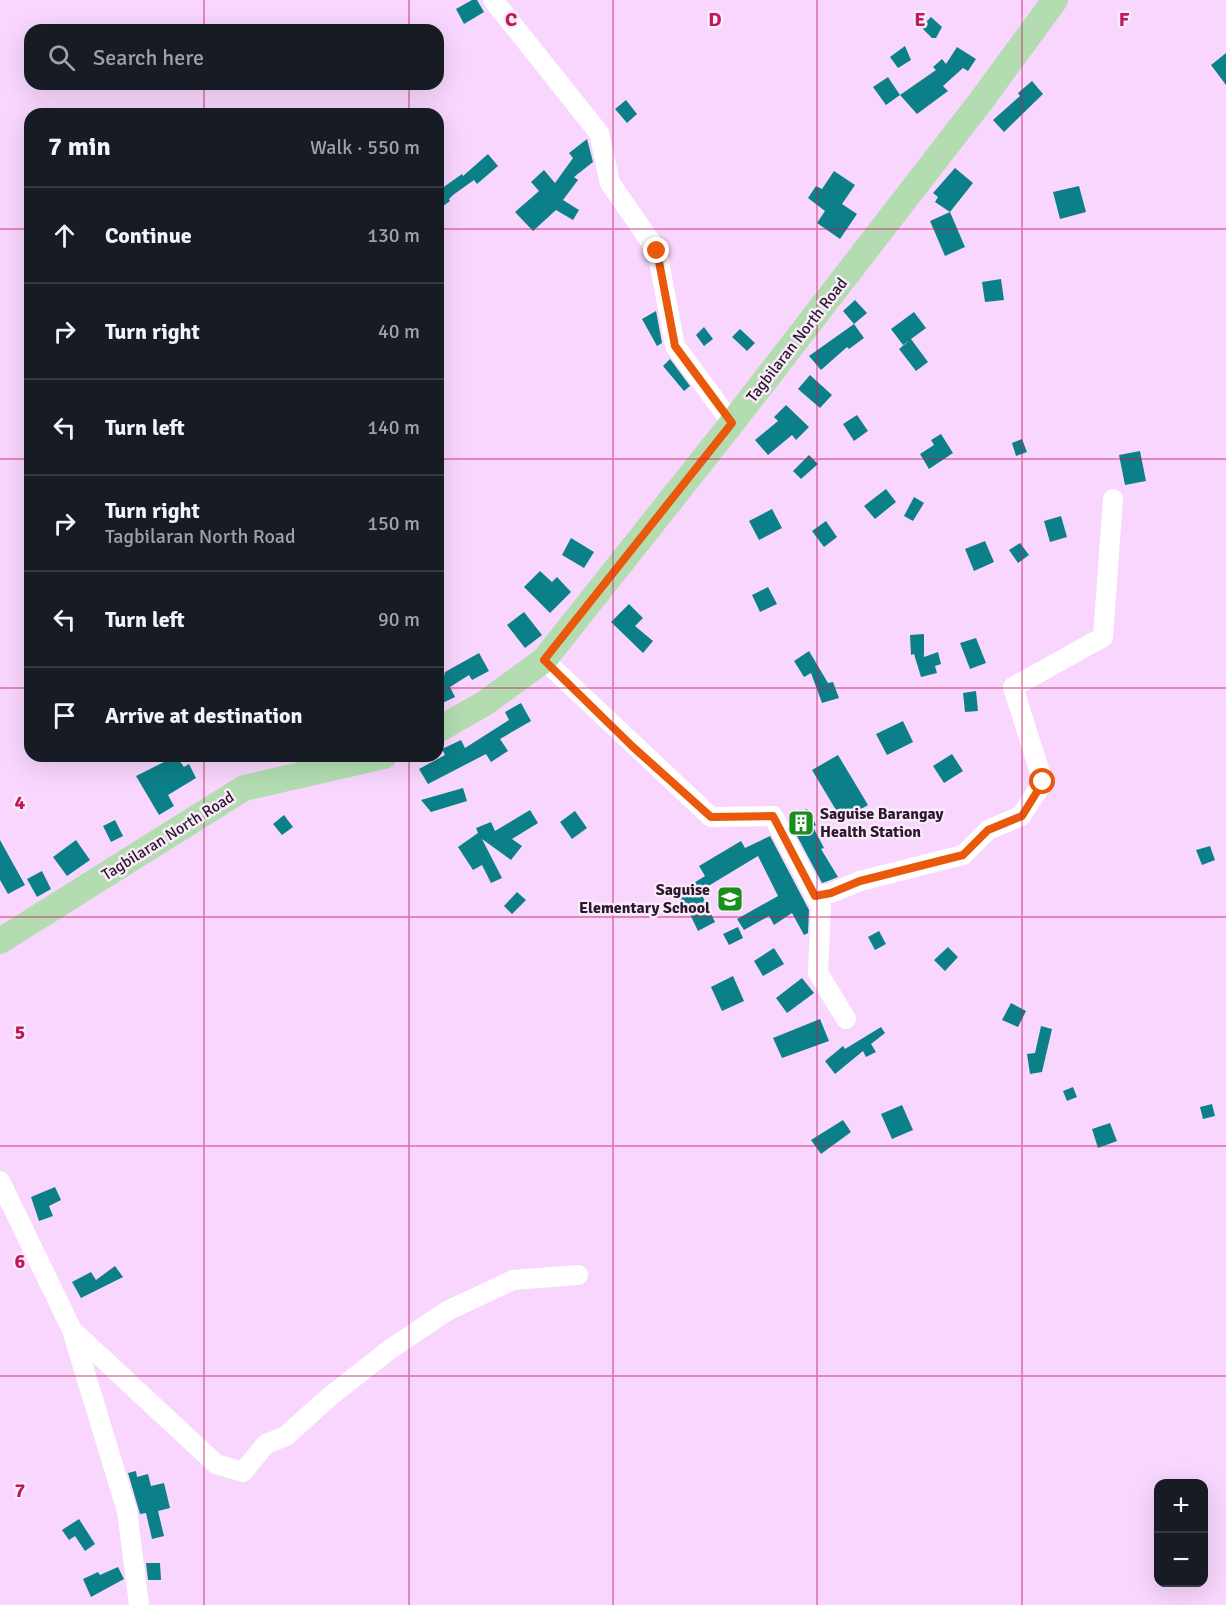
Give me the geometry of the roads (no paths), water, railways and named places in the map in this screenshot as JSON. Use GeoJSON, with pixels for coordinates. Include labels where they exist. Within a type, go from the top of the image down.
{"type":"FeatureCollection","features":[{"type":"Feature","properties":{"kind":"main road","name":"Tagbilaran North Road"},"geometry":{"type":"LineString","coordinates":[[444,727],[485,703],[544,660],[732,423],[974,110],[1054,0]]}},
{"type":"Feature","properties":{"kind":"main road","name":"Tagbilaran North Road"},"geometry":{"type":"LineString","coordinates":[[0,941],[244,788],[358,762]]}},
{"type":"Feature","properties":{"kind":"street"},"geometry":{"type":"LineString","coordinates":[[494,0],[599,133],[610,183],[657,251],[675,346],[732,423]]}},
{"type":"Feature","properties":{"kind":"street"},"geometry":{"type":"LineString","coordinates":[[815,896],[831,893],[860,881],[963,855],[988,830],[1022,816],[1043,782],[1013,687],[1103,637],[1113,500]]}},
{"type":"Feature","properties":{"kind":"street"},"geometry":{"type":"LineString","coordinates":[[544,660],[633,747],[711,817],[773,816],[821,907],[818,973],[846,1019]]}},
{"type":"Feature","properties":{"kind":"street"},"geometry":{"type":"LineString","coordinates":[[0,1181],[72,1330],[128,1511],[139,1605]]}},
{"type":"Feature","properties":{"kind":"street"},"geometry":{"type":"LineString","coordinates":[[72,1330],[216,1464],[243,1472],[266,1444],[286,1436],[328,1398],[389,1350],[447,1311],[513,1280],[578,1275]]}},
{"type":"Feature","properties":{"kind":"place","name":"Saguise Barangay Health Station"},"geometry":{"type":"Point","coordinates":[801,823]}},
{"type":"Feature","properties":{"kind":"place","name":"Saguise Elementary School"},"geometry":{"type":"Point","coordinates":[730,899]}}]}
